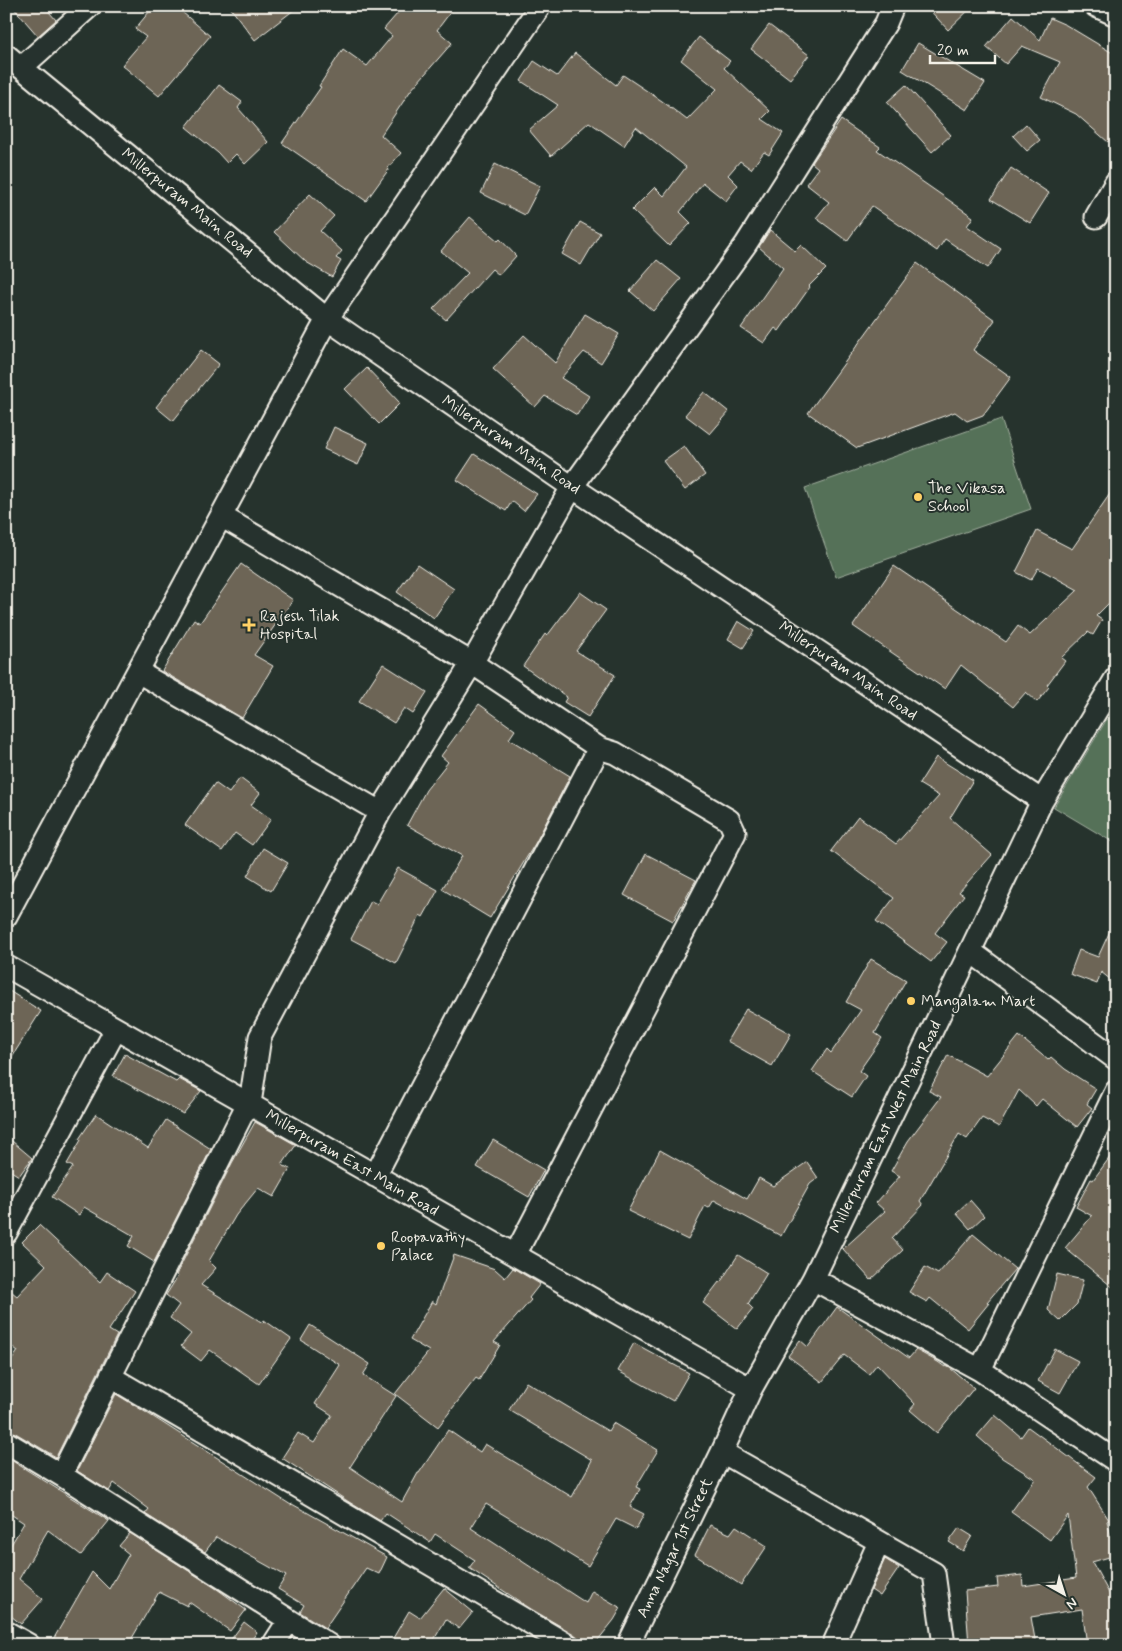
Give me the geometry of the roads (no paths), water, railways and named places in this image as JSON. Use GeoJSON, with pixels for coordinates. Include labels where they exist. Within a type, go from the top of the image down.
{"type":"FeatureCollection","features":[{"type":"Feature","properties":{"kind":"street"},"geometry":{"type":"LineString","coordinates":[[14,61],[90,6]]}},
{"type":"Feature","properties":{"kind":"street"},"geometry":{"type":"LineString","coordinates":[[6,916],[327,319],[540,6]]}},
{"type":"Feature","properties":{"kind":"street"},"geometry":{"type":"LineString","coordinates":[[61,1475],[251,1097],[260,1037],[380,812],[472,663],[572,488],[746,244],[886,23],[893,6]]}},
{"type":"Feature","properties":{"kind":"street"},"geometry":{"type":"LineString","coordinates":[[1096,6],[1116,14]]}},
{"type":"Feature","properties":{"kind":"street","name":"Millerpuram Main Road"},"geometry":{"type":"LineString","coordinates":[[14,61],[327,319],[572,488],[1042,801]]}},
{"type":"Feature","properties":{"kind":"street"},"geometry":{"type":"LineString","coordinates":[[1096,217],[1116,182]]}},
{"type":"Feature","properties":{"kind":"street"},"geometry":{"type":"LineString","coordinates":[[221,516],[472,663],[599,748],[615,753],[729,820],[734,833],[515,1255]]}},
{"type":"Feature","properties":{"kind":"street"},"geometry":{"type":"LineString","coordinates":[[138,672],[380,812]]}},
{"type":"Feature","properties":{"kind":"street","name":"Millerpuram East West Main Road"},"geometry":{"type":"LineString","coordinates":[[751,1389],[812,1279],[1042,801],[1116,678]]}},
{"type":"Feature","properties":{"kind":"street"},"geometry":{"type":"LineString","coordinates":[[375,1176],[599,748]]}},
{"type":"Feature","properties":{"kind":"street"},"geometry":{"type":"LineString","coordinates":[[970,951],[1116,1060]]}},
{"type":"Feature","properties":{"kind":"street","name":"Millerpuram East Main Road"},"geometry":{"type":"LineString","coordinates":[[6,966],[751,1389]]}},
{"type":"Feature","properties":{"kind":"street"},"geometry":{"type":"LineString","coordinates":[[6,1233],[116,1028]]}},
{"type":"Feature","properties":{"kind":"street"},"geometry":{"type":"LineString","coordinates":[[980,1370],[1116,1091]]}},
{"type":"Feature","properties":{"kind":"street"},"geometry":{"type":"LineString","coordinates":[[812,1279],[980,1370],[1116,1460]]}},
{"type":"Feature","properties":{"kind":"street"},"geometry":{"type":"LineString","coordinates":[[111,1377],[568,1645]]}},
{"type":"Feature","properties":{"kind":"street","name":"Anna Nagar 1st Street"},"geometry":{"type":"LineString","coordinates":[[628,1645],[751,1389]]}},
{"type":"Feature","properties":{"kind":"street"},"geometry":{"type":"LineString","coordinates":[[6,1442],[329,1645]]}},
{"type":"Feature","properties":{"kind":"street"},"geometry":{"type":"LineString","coordinates":[[722,1452],[934,1573],[944,1645]]}},
{"type":"Feature","properties":{"kind":"street"},"geometry":{"type":"LineString","coordinates":[[832,1645],[879,1542]]}},
{"type":"Feature","properties":{"kind":"street"},"geometry":{"type":"LineString","coordinates":[[273,1645],[289,1620]]}},
{"type":"Feature","properties":{"kind":"street"},"geometry":{"type":"LineString","coordinates":[[6,1632],[28,1645]]}},
{"type":"Feature","properties":{"kind":"place","name":"The Vikasa School"},"geometry":{"type":"Point","coordinates":[918,497]}},
{"type":"Feature","properties":{"kind":"place","name":"Rajesh Tilak Hospital"},"geometry":{"type":"Point","coordinates":[249,625]}},
{"type":"Feature","properties":{"kind":"place","name":"Mangalam Mart"},"geometry":{"type":"Point","coordinates":[911,1001]}},
{"type":"Feature","properties":{"kind":"place","name":"Roopavathy Palace"},"geometry":{"type":"Point","coordinates":[381,1246]}}]}
